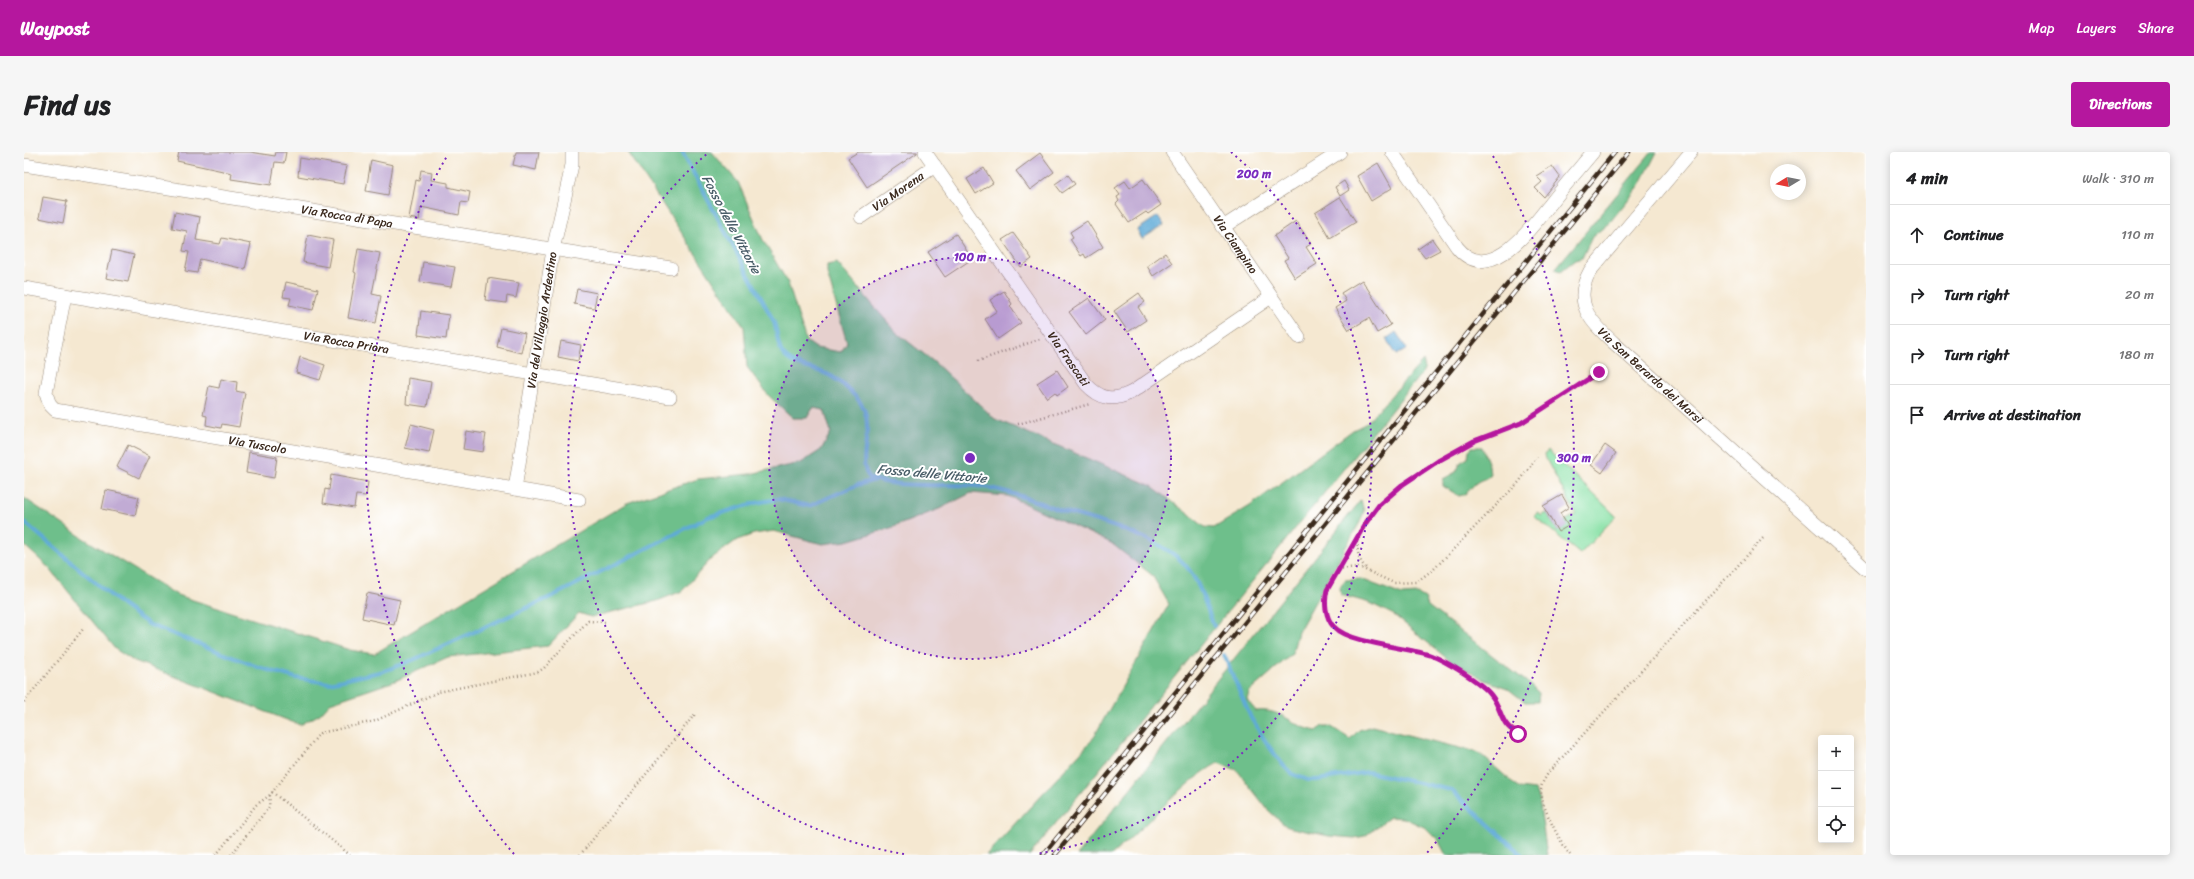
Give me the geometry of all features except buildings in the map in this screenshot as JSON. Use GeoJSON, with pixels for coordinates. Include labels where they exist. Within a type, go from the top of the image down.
{"type":"FeatureCollection","features":[{"type":"Feature","properties":{"kind":"street","name":"Via del Villaggio Ardeatino"},"geometry":{"type":"LineString","coordinates":[[516,489],[553,250],[572,165],[572,152]]}},
{"type":"Feature","properties":{"kind":"street","name":"Via Frascati"},"geometry":{"type":"LineString","coordinates":[[925,152],[1086,384],[1099,396],[1108,399]]}},
{"type":"Feature","properties":{"kind":"street","name":"Via Ciampino"},"geometry":{"type":"LineString","coordinates":[[1172,152],[1299,337]]}},
{"type":"Feature","properties":{"kind":"street"},"geometry":{"type":"LineString","coordinates":[[1223,227],[1340,152]]}},
{"type":"Feature","properties":{"kind":"street"},"geometry":{"type":"LineString","coordinates":[[1392,152],[1460,251],[1467,257],[1480,260],[1497,257],[1518,243],[1593,152]]}},
{"type":"Feature","properties":{"kind":"street","name":"Via San Berardo dei Marsi"},"geometry":{"type":"LineString","coordinates":[[1691,152],[1590,271],[1583,295],[1586,311],[1596,325],[1614,343],[1715,436],[1866,569]]}},
{"type":"Feature","properties":{"kind":"street","name":"Via Rocca di Papa"},"geometry":{"type":"LineString","coordinates":[[24,165],[670,268]]}},
{"type":"Feature","properties":{"kind":"street","name":"Via Morena"},"geometry":{"type":"LineString","coordinates":[[861,217],[935,166]]}},
{"type":"Feature","properties":{"kind":"street","name":"Via Rocca Priora"},"geometry":{"type":"LineString","coordinates":[[24,288],[670,397]]}},
{"type":"Feature","properties":{"kind":"street","name":"Via Tuscolo"},"geometry":{"type":"LineString","coordinates":[[65,295],[46,393],[50,405],[55,410],[579,500]]}},
{"type":"Feature","properties":{"kind":"street"},"geometry":{"type":"LineString","coordinates":[[1108,399],[1124,397],[1132,392],[1271,297]]}},
{"type":"Feature","properties":{"kind":"path"},"geometry":{"type":"LineString","coordinates":[[978,361],[1052,335]]}},
{"type":"Feature","properties":{"kind":"path"},"geometry":{"type":"LineString","coordinates":[[1518,734],[1510,730],[1503,720],[1492,697],[1481,684],[1431,655],[1356,638],[1334,627],[1324,600],[1327,590],[1358,535],[1379,505],[1402,485],[1438,461],[1474,441],[1521,423],[1599,372]]}},
{"type":"Feature","properties":{"kind":"path"},"geometry":{"type":"LineString","coordinates":[[1018,424],[1108,399]]}},
{"type":"Feature","properties":{"kind":"path"},"geometry":{"type":"LineString","coordinates":[[1338,569],[1359,567],[1394,583],[1416,582],[1424,578],[1519,482],[1538,458]]}},
{"type":"Feature","properties":{"kind":"path"},"geometry":{"type":"LineString","coordinates":[[1358,535],[1358,555],[1362,564],[1368,571]]}},
{"type":"Feature","properties":{"kind":"path"},"geometry":{"type":"LineString","coordinates":[[1570,855],[1545,806],[1541,791],[1545,778],[1764,537]]}},
{"type":"Feature","properties":{"kind":"path"},"geometry":{"type":"LineString","coordinates":[[216,855],[256,805],[271,793],[315,738],[325,731],[349,728],[375,721],[438,692],[538,672],[544,668],[588,621],[605,622]]}},
{"type":"Feature","properties":{"kind":"path"},"geometry":{"type":"LineString","coordinates":[[24,702],[84,628]]}},
{"type":"Feature","properties":{"kind":"path"},"geometry":{"type":"LineString","coordinates":[[580,855],[696,713]]}},
{"type":"Feature","properties":{"kind":"path"},"geometry":{"type":"LineString","coordinates":[[231,855],[266,812],[271,801],[271,793]]}},
{"type":"Feature","properties":{"kind":"path"},"geometry":{"type":"LineString","coordinates":[[271,793],[350,855]]}},
{"type":"Feature","properties":{"kind":"green space"},"geometry":{"type":"Polygon","coordinates":[[[628,152],[712,152],[738,182],[763,240],[788,283],[806,341],[816,348],[841,352],[847,343],[827,273],[827,265],[837,263],[896,332],[934,362],[995,419],[1152,486],[1205,527],[1214,528],[1250,506],[1353,430],[1365,424],[1423,361],[1425,369],[1030,855],[986,855],[1092,740],[1169,604],[1152,575],[1111,543],[1008,496],[971,493],[939,509],[891,528],[847,541],[822,544],[774,531],[754,534],[737,540],[712,558],[682,591],[657,601],[591,617],[579,613],[548,646],[448,657],[395,681],[330,703],[320,714],[300,725],[132,660],[115,649],[49,568],[24,545],[24,498],[83,538],[177,595],[350,650],[374,654],[627,503],[698,479],[750,474],[801,463],[821,450],[831,432],[824,410],[813,408],[807,418],[793,418],[768,395],[747,367],[744,327],[628,152]]]}},
{"type":"Feature","properties":{"kind":"green space"},"geometry":{"type":"Polygon","coordinates":[[[1652,152],[1657,152],[1640,185],[1610,222],[1592,237],[1582,258],[1575,260],[1561,271],[1555,269],[1652,152]]]}},
{"type":"Feature","properties":{"kind":"green space"},"geometry":{"type":"Polygon","coordinates":[[[1472,447],[1482,447],[1489,465],[1490,475],[1476,483],[1466,494],[1459,496],[1443,486],[1443,479],[1456,472],[1461,462],[1468,458],[1469,450],[1472,447]]]}},
{"type":"Feature","properties":{"kind":"green space"},"geometry":{"type":"Polygon","coordinates":[[[1548,450],[1616,516],[1580,554],[1534,516],[1539,513],[1541,516],[1547,513],[1558,532],[1565,521],[1576,514],[1546,459],[1545,454],[1548,450]]]}},
{"type":"Feature","properties":{"kind":"green space"},"geometry":{"type":"Polygon","coordinates":[[[1361,500],[1364,511],[1360,522],[1298,632],[1292,654],[1249,692],[1247,700],[1256,711],[1273,712],[1301,726],[1317,731],[1322,726],[1330,726],[1350,739],[1359,730],[1372,726],[1479,753],[1519,788],[1535,790],[1539,800],[1547,855],[1446,855],[1438,840],[1426,828],[1404,818],[1390,817],[1365,836],[1354,838],[1329,836],[1287,827],[1268,810],[1237,770],[1218,763],[1190,782],[1111,855],[1077,855],[1361,500]]]}},
{"type":"Feature","properties":{"kind":"green space"},"geometry":{"type":"Polygon","coordinates":[[[1361,579],[1402,595],[1418,594],[1425,598],[1428,606],[1532,686],[1539,693],[1538,702],[1525,702],[1507,688],[1485,680],[1450,661],[1394,615],[1370,603],[1341,595],[1340,587],[1345,580],[1361,579]]]}},
{"type":"Feature","properties":{"kind":"water"},"geometry":{"type":"Polygon","coordinates":[[[1158,216],[1164,225],[1142,239],[1137,230],[1158,216]]]}},
{"type":"Feature","properties":{"kind":"water"},"geometry":{"type":"Polygon","coordinates":[[[1396,332],[1407,349],[1397,355],[1386,339],[1396,332]]]}},
{"type":"Feature","properties":{"kind":"waterway","name":"Fosso delle Vittorie"},"geometry":{"type":"LineString","coordinates":[[682,152],[774,322],[782,353],[792,362],[835,378],[860,402],[865,412],[867,422],[864,463],[870,478],[897,484],[970,486],[994,489],[1128,531],[1145,538],[1175,556],[1191,572],[1199,587],[1214,626]]}},
{"type":"Feature","properties":{"kind":"waterway"},"geometry":{"type":"LineString","coordinates":[[24,522],[122,605],[150,625],[258,667],[296,678],[329,683],[384,671],[413,660],[555,595],[708,517],[755,503],[778,499],[809,506],[857,485],[875,480]]}},
{"type":"Feature","properties":{"kind":"waterway","name":"Fosso delle Vittorie"},"geometry":{"type":"LineString","coordinates":[[1224,655],[1251,718],[1268,745],[1292,774],[1308,780],[1317,780],[1368,772],[1451,790],[1522,855]]}},
{"type":"Feature","properties":{"kind":"railway"},"geometry":{"type":"LineString","coordinates":[[1043,855],[1615,152]]}},
{"type":"Feature","properties":{"kind":"railway"},"geometry":{"type":"LineString","coordinates":[[1055,855],[1629,152]]}},
{"type":"Feature","properties":{"kind":"route"},"geometry":{"type":"LineString","coordinates":[[1518,734],[1510,730],[1503,720],[1492,697],[1481,684],[1431,655],[1356,638],[1343,633],[1334,627],[1328,615],[1324,600],[1327,590],[1341,564],[1365,524],[1379,505],[1402,485],[1438,461],[1474,441],[1521,423],[1599,372]]}}]}
